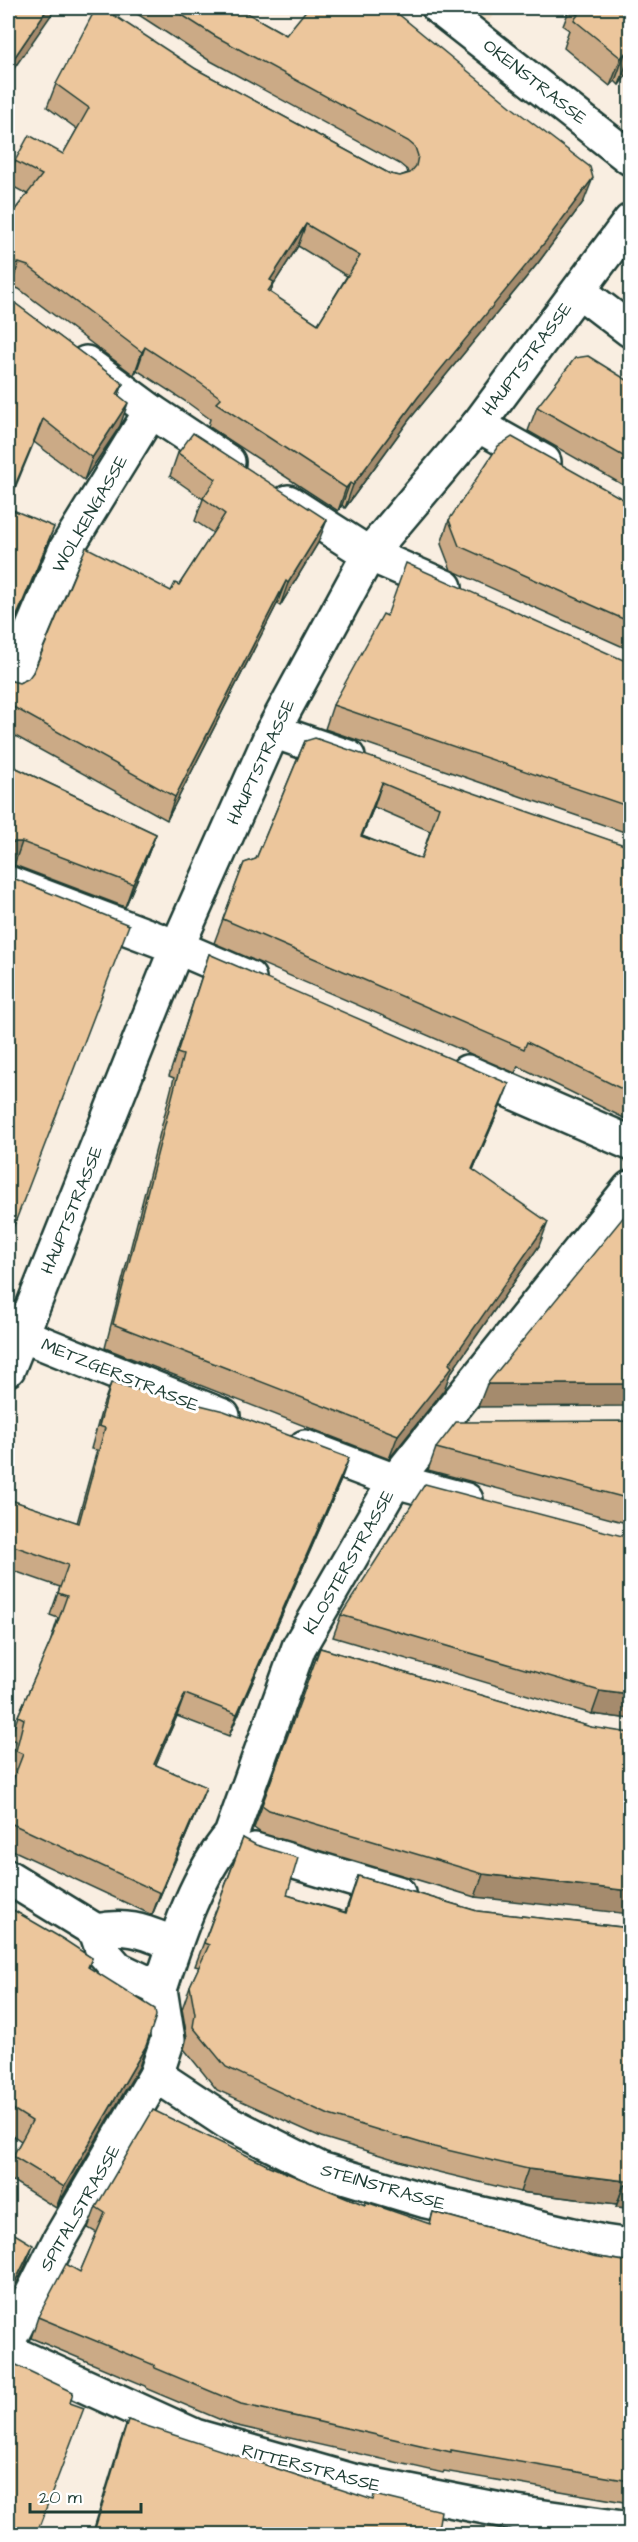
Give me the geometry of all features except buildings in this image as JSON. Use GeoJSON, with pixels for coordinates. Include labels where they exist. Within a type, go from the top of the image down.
{"type":"FeatureCollection","features":[{"type":"Feature","properties":{"kind":"street","name":"OKENSTRASSE"},"geometry":{"type":"LineString","coordinates":[[439,8],[630,158]]}},
{"type":"Feature","properties":{"kind":"street","name":"HAUPTSTRASSE"},"geometry":{"type":"LineString","coordinates":[[8,1369],[15,1330],[177,947],[273,731],[369,554],[478,425],[630,221]]}},
{"type":"Feature","properties":{"kind":"street"},"geometry":{"type":"LineString","coordinates":[[579,291],[630,330]]}},
{"type":"Feature","properties":{"kind":"street"},"geometry":{"type":"LineString","coordinates":[[65,347],[151,411],[369,554],[473,599]]}},
{"type":"Feature","properties":{"kind":"street","name":"WOLKENGASSE"},"geometry":{"type":"LineString","coordinates":[[8,687],[66,549],[151,411]]}},
{"type":"Feature","properties":{"kind":"street"},"geometry":{"type":"LineString","coordinates":[[478,425],[569,476]]}},
{"type":"Feature","properties":{"kind":"street"},"geometry":{"type":"LineString","coordinates":[[273,731],[373,765]]}},
{"type":"Feature","properties":{"kind":"street"},"geometry":{"type":"LineString","coordinates":[[8,883],[177,947],[273,988]]}},
{"type":"Feature","properties":{"kind":"street"},"geometry":{"type":"LineString","coordinates":[[435,1058],[630,1143]]}},
{"type":"Feature","properties":{"kind":"street","name":"KLOSTERSTRASSE"},"geometry":{"type":"LineString","coordinates":[[160,1989],[175,1944],[212,1857],[231,1835],[299,1647],[395,1481],[630,1188]]}},
{"type":"Feature","properties":{"kind":"street","name":"METZGERSTRASSE"},"geometry":{"type":"LineString","coordinates":[[15,1330],[156,1390],[395,1481],[499,1509]]}},
{"type":"Feature","properties":{"kind":"street"},"geometry":{"type":"LineString","coordinates":[[440,1426],[476,1425]]}},
{"type":"Feature","properties":{"kind":"street"},"geometry":{"type":"LineString","coordinates":[[299,1647],[333,1657]]}},
{"type":"Feature","properties":{"kind":"street"},"geometry":{"type":"LineString","coordinates":[[231,1835],[253,1850],[425,1901]]}},
{"type":"Feature","properties":{"kind":"street"},"geometry":{"type":"LineString","coordinates":[[8,1877],[96,1931],[103,1952],[118,1969],[160,1989]]}},
{"type":"Feature","properties":{"kind":"street"},"geometry":{"type":"LineString","coordinates":[[96,1931],[116,1927],[133,1927],[175,1944]]}},
{"type":"Feature","properties":{"kind":"street","name":"SPITALSTRASSE"},"geometry":{"type":"LineString","coordinates":[[8,2342],[60,2240],[156,2075],[168,2039],[160,1989]]}},
{"type":"Feature","properties":{"kind":"street","name":"STEINSTRASSE"},"geometry":{"type":"LineString","coordinates":[[156,2075],[227,2122],[320,2169],[426,2201],[603,2242],[630,2246]]}},
{"type":"Feature","properties":{"kind":"street","name":"RITTERSTRASSE"},"geometry":{"type":"LineString","coordinates":[[8,2351],[195,2436],[353,2481],[516,2513],[630,2529]]}},
{"type":"Feature","properties":{"kind":"shaded area"},"geometry":{"type":"Polygon","coordinates":[[[468,8],[499,8],[487,23],[468,8]]]}}]}
